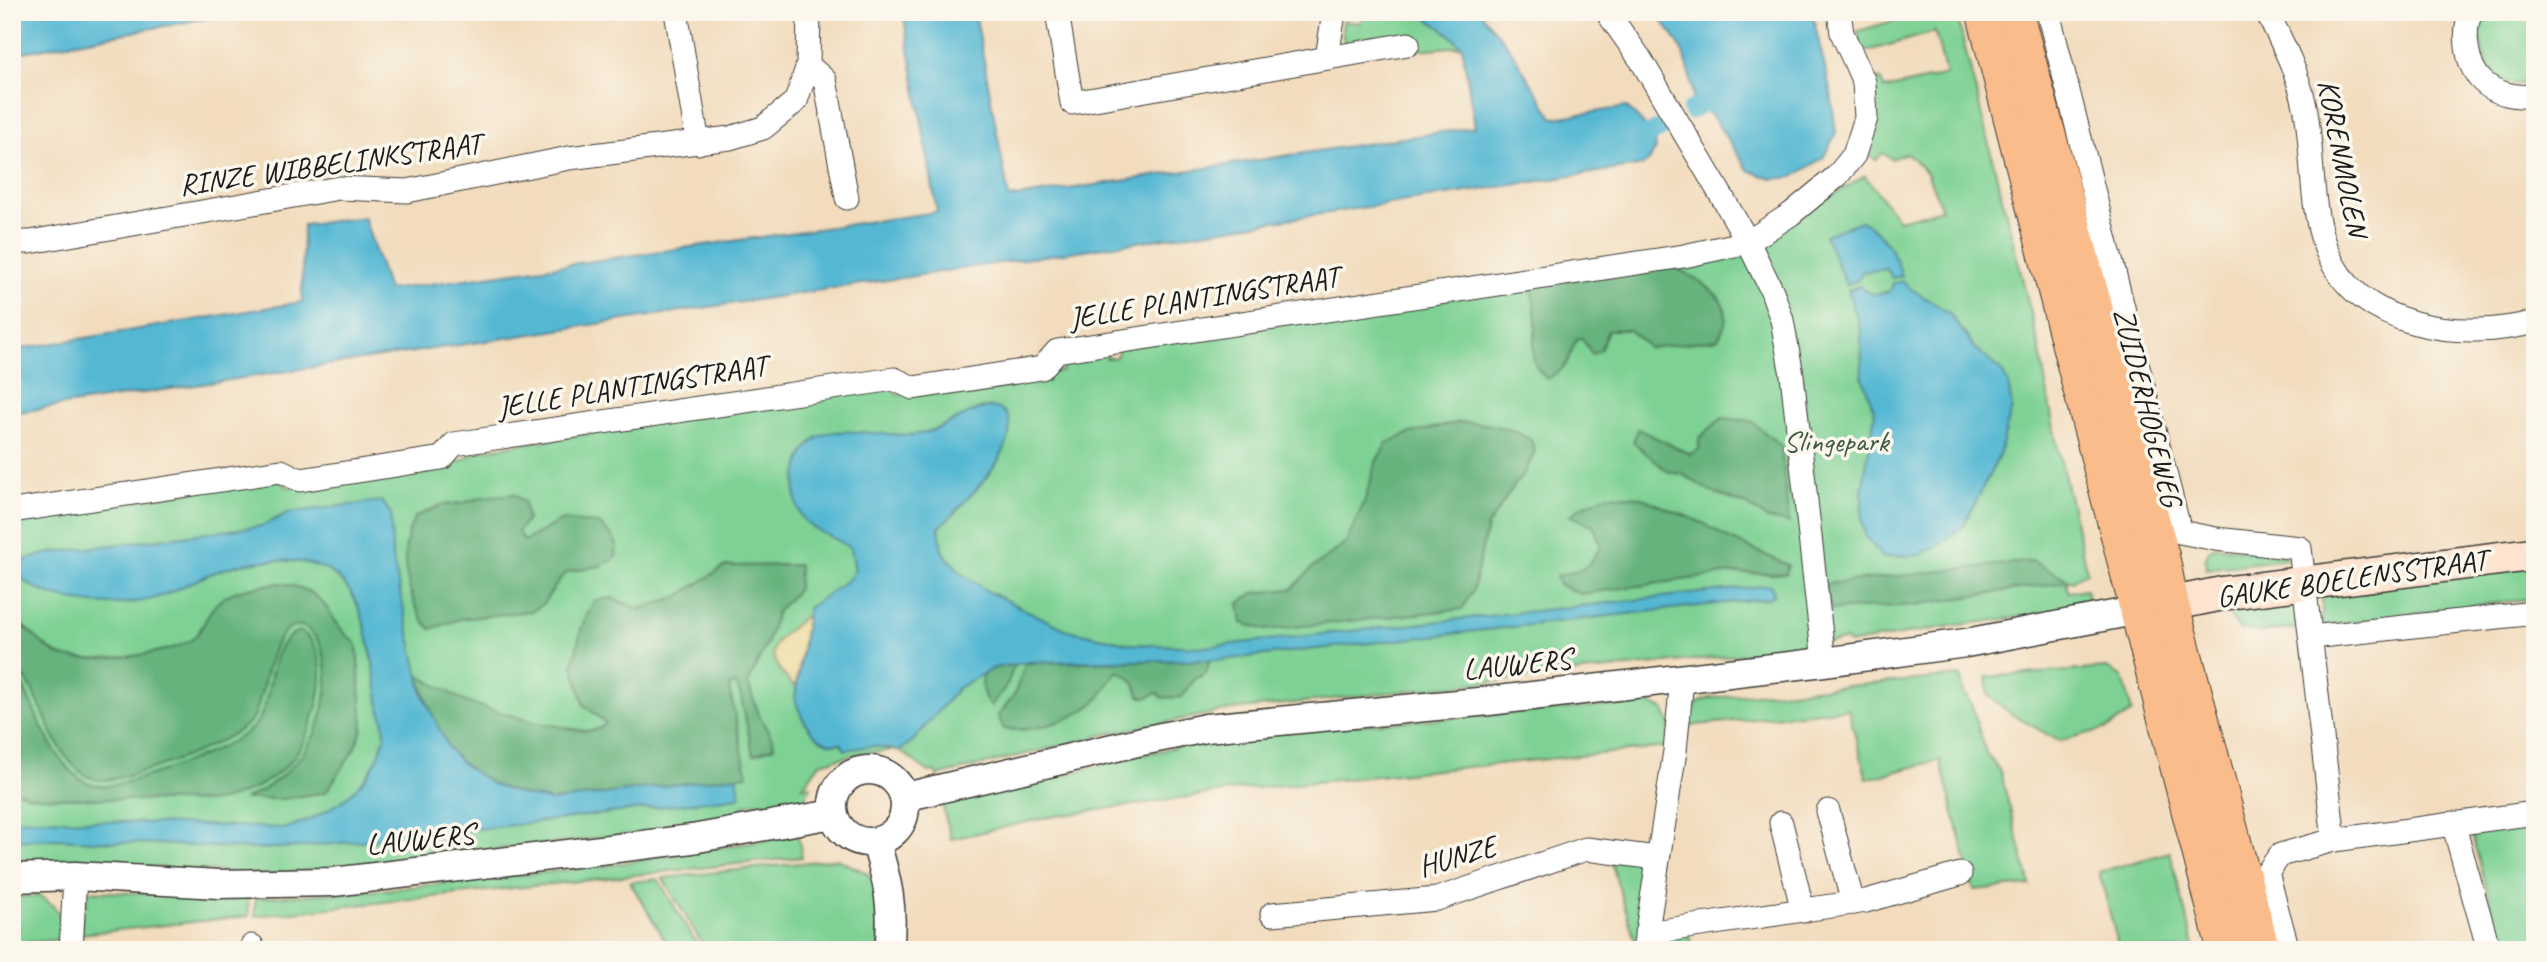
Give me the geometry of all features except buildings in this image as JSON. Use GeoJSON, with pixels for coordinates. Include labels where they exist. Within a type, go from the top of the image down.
{"type":"FeatureCollection","features":[{"type":"Feature","properties":{"kind":"main road","name":"ZUIDERHOGEWEG"},"geometry":{"type":"LineString","coordinates":[[1985,12],[2154,607],[2261,950]]}},
{"type":"Feature","properties":{"kind":"main road","name":"ZUIDERHOGEWEG"},"geometry":{"type":"LineString","coordinates":[[2014,12],[2161,558],[2154,607],[2226,950]]}},
{"type":"Feature","properties":{"kind":"main road","name":"GAUKE BOELENSSTRAAT"},"geometry":{"type":"LineString","coordinates":[[2154,607],[2225,593],[2535,554]]}},
{"type":"Feature","properties":{"kind":"street"},"geometry":{"type":"LineString","coordinates":[[676,12],[698,143]]}},
{"type":"Feature","properties":{"kind":"street","name":"RINZE WIBBELINKSTRAAT"},"geometry":{"type":"LineString","coordinates":[[12,242],[30,243],[339,188],[407,191],[569,158],[730,138],[763,128],[796,101],[808,65],[808,12]]}},
{"type":"Feature","properties":{"kind":"street"},"geometry":{"type":"LineString","coordinates":[[1057,12],[1072,103],[1408,44]]}},
{"type":"Feature","properties":{"kind":"street"},"geometry":{"type":"LineString","coordinates":[[1326,58],[1334,12]]}},
{"type":"Feature","properties":{"kind":"street"},"geometry":{"type":"LineString","coordinates":[[1607,12],[1641,60],[1748,242],[1772,291],[1782,320],[1790,362],[1824,662]]}},
{"type":"Feature","properties":{"kind":"street"},"geometry":{"type":"LineString","coordinates":[[1748,242],[1791,214],[1837,176],[1854,155],[1866,118],[1864,82],[1842,33],[1839,12]]}},
{"type":"Feature","properties":{"kind":"street","name":"ZUIDERHOGEWEG"},"geometry":{"type":"LineString","coordinates":[[2048,12],[2180,532],[2216,539],[2300,548],[2334,840]]}},
{"type":"Feature","properties":{"kind":"street","name":"KORENMOLEN"},"geometry":{"type":"LineString","coordinates":[[2267,12],[2285,48],[2305,105],[2319,220],[2325,247],[2333,265],[2347,282],[2381,310],[2428,327],[2464,331],[2507,329],[2535,322]]}},
{"type":"Feature","properties":{"kind":"street"},"geometry":{"type":"LineString","coordinates":[[2471,12],[2466,35],[2468,54],[2482,81],[2496,90],[2514,96],[2535,96]]}},
{"type":"Feature","properties":{"kind":"street"},"geometry":{"type":"LineString","coordinates":[[808,65],[825,80],[847,198]]}},
{"type":"Feature","properties":{"kind":"street","name":"JELLE PLANTINGSTRAAT"},"geometry":{"type":"LineString","coordinates":[[12,511],[281,471],[300,480],[442,458],[454,444],[894,379],[913,388],[1042,368],[1057,351],[1684,256],[1748,242]]}},
{"type":"Feature","properties":{"kind":"street","name":"LAUWERS"},"geometry":{"type":"LineString","coordinates":[[905,797],[1206,728],[1489,701],[1824,662],[1966,643],[2154,607]]}},
{"type":"Feature","properties":{"kind":"street","name":"GAUKE BOELENSSTRAAT"},"geometry":{"type":"LineString","coordinates":[[2311,638],[2535,613]]}},
{"type":"Feature","properties":{"kind":"street"},"geometry":{"type":"LineString","coordinates":[[1682,679],[1675,751],[1645,941],[1853,903],[1961,874]]}},
{"type":"Feature","properties":{"kind":"street"},"geometry":{"type":"LineString","coordinates":[[856,771],[879,771],[890,776],[900,786],[905,797],[904,818],[900,825],[892,834],[876,843],[851,838],[838,826],[833,814],[834,793],[846,777],[856,771]]}},
{"type":"Feature","properties":{"kind":"street"},"geometry":{"type":"LineString","coordinates":[[1828,811],[1853,903]]}},
{"type":"Feature","properties":{"kind":"street"},"geometry":{"type":"LineString","coordinates":[[2288,950],[2267,873],[2280,855],[2334,840],[2535,813]]}},
{"type":"Feature","properties":{"kind":"street","name":"LAUWERS"},"geometry":{"type":"LineString","coordinates":[[12,878],[75,876],[219,884],[333,882],[692,839],[833,814]]}},
{"type":"Feature","properties":{"kind":"street"},"geometry":{"type":"LineString","coordinates":[[1781,823],[1803,911]]}},
{"type":"Feature","properties":{"kind":"street"},"geometry":{"type":"LineString","coordinates":[[2453,823],[2489,950]]}},
{"type":"Feature","properties":{"kind":"street"},"geometry":{"type":"LineString","coordinates":[[876,843],[891,898],[893,922],[889,950]]}},
{"type":"Feature","properties":{"kind":"street","name":"HUNZE"},"geometry":{"type":"LineString","coordinates":[[1272,914],[1437,899],[1586,849],[1657,858]]}},
{"type":"Feature","properties":{"kind":"street"},"geometry":{"type":"LineString","coordinates":[[71,950],[75,876]]}},
{"type":"Feature","properties":{"kind":"green space"},"geometry":{"type":"Polygon","coordinates":[[[1363,12],[1418,12],[1462,46],[1417,50],[1345,44],[1343,21],[1361,23],[1363,12]]]}},
{"type":"Feature","properties":{"kind":"green space","name":"Slingepark"},"geometry":{"type":"Polygon","coordinates":[[[1925,12],[1956,12],[2039,346],[2056,440],[2087,572],[2071,581],[2066,579],[2068,592],[2086,589],[2088,601],[2071,605],[2071,610],[1951,626],[1849,644],[1846,640],[1739,655],[1230,710],[1111,733],[937,776],[935,771],[929,772],[899,750],[861,753],[820,763],[803,787],[811,786],[805,799],[792,802],[792,805],[766,811],[762,802],[743,805],[744,816],[644,833],[266,875],[89,862],[12,861],[12,520],[276,478],[288,487],[394,474],[459,462],[478,451],[886,386],[897,395],[1062,371],[1065,360],[1108,352],[1106,358],[1116,357],[1119,348],[1729,257],[1766,254],[1762,241],[1865,176],[1899,220],[1942,209],[1927,173],[1907,153],[1892,159],[1882,153],[1876,160],[1864,151],[1876,125],[1868,81],[1880,79],[1885,89],[1946,75],[1935,32],[1861,53],[1858,31],[1925,12]]]}},
{"type":"Feature","properties":{"kind":"green space"},"geometry":{"type":"Polygon","coordinates":[[[2486,12],[2535,12],[2535,83],[2509,83],[2491,70],[2482,52],[2481,41],[2486,12]]]}},
{"type":"Feature","properties":{"kind":"green space"},"geometry":{"type":"Polygon","coordinates":[[[1673,266],[1709,288],[1723,304],[1725,323],[1718,339],[1649,348],[1630,330],[1608,330],[1601,349],[1592,354],[1582,338],[1578,338],[1562,369],[1547,379],[1540,372],[1533,353],[1536,319],[1531,285],[1673,266]]]}},
{"type":"Feature","properties":{"kind":"green space"},"geometry":{"type":"Polygon","coordinates":[[[1722,418],[1751,421],[1781,446],[1789,523],[1768,519],[1747,505],[1709,491],[1684,475],[1667,471],[1633,442],[1638,429],[1690,454],[1699,449],[1699,438],[1722,418]]]}},
{"type":"Feature","properties":{"kind":"green space"},"geometry":{"type":"Polygon","coordinates":[[[1460,422],[1488,424],[1514,431],[1531,440],[1535,452],[1523,476],[1487,527],[1473,590],[1462,609],[1266,630],[1242,623],[1239,603],[1253,593],[1292,589],[1312,568],[1345,544],[1364,503],[1376,462],[1387,443],[1411,433],[1460,422]]]}},
{"type":"Feature","properties":{"kind":"green space"},"geometry":{"type":"Polygon","coordinates":[[[514,494],[524,502],[527,520],[518,532],[524,541],[562,520],[599,524],[613,537],[617,545],[616,556],[612,561],[600,566],[568,572],[542,605],[531,611],[460,619],[431,629],[413,599],[405,562],[409,530],[415,517],[441,505],[514,494]]]}},
{"type":"Feature","properties":{"kind":"green space"},"geometry":{"type":"Polygon","coordinates":[[[1608,495],[1640,497],[1705,524],[1726,537],[1788,565],[1786,574],[1732,573],[1581,594],[1560,585],[1556,576],[1584,568],[1601,545],[1593,525],[1570,516],[1580,507],[1608,495]]]}},
{"type":"Feature","properties":{"kind":"green space"},"geometry":{"type":"Polygon","coordinates":[[[2215,546],[2286,556],[2286,559],[2206,569],[2207,555],[2215,546]]]}},
{"type":"Feature","properties":{"kind":"green space"},"geometry":{"type":"Polygon","coordinates":[[[2032,561],[2071,581],[1915,605],[1831,610],[1825,584],[2032,561]]]}},
{"type":"Feature","properties":{"kind":"green space"},"geometry":{"type":"Polygon","coordinates":[[[2535,561],[2535,598],[2322,626],[2322,594],[2535,561]]]}},
{"type":"Feature","properties":{"kind":"green space"},"geometry":{"type":"Polygon","coordinates":[[[799,565],[798,589],[777,612],[767,643],[748,683],[774,747],[753,755],[741,697],[736,684],[729,686],[747,775],[552,801],[520,794],[494,785],[464,765],[449,749],[434,720],[418,675],[466,702],[533,722],[585,731],[598,729],[606,723],[584,705],[573,665],[582,626],[594,601],[612,598],[639,609],[677,597],[725,566],[799,565]]]}},
{"type":"Feature","properties":{"kind":"green space"},"geometry":{"type":"Polygon","coordinates":[[[280,583],[298,587],[320,599],[338,625],[357,644],[363,727],[354,750],[326,792],[283,799],[244,799],[272,784],[295,763],[308,746],[320,722],[326,693],[326,664],[317,639],[304,627],[290,628],[281,636],[274,648],[253,718],[243,727],[182,758],[136,774],[103,780],[85,775],[71,762],[61,749],[32,689],[12,663],[12,619],[59,655],[87,659],[126,657],[165,650],[191,640],[201,629],[212,609],[226,596],[243,589],[280,583]]]}},
{"type":"Feature","properties":{"kind":"green space"},"geometry":{"type":"Polygon","coordinates":[[[2297,597],[2300,628],[2258,632],[2239,629],[2229,615],[2231,603],[2297,597]]]}},
{"type":"Feature","properties":{"kind":"green space"},"geometry":{"type":"Polygon","coordinates":[[[299,631],[312,642],[319,657],[319,695],[307,734],[298,751],[281,771],[262,784],[241,794],[207,802],[39,797],[12,789],[12,671],[21,683],[47,737],[71,771],[92,784],[119,784],[161,772],[208,753],[229,743],[256,724],[266,701],[275,659],[288,637],[299,631]]]}},
{"type":"Feature","properties":{"kind":"green space"},"geometry":{"type":"Polygon","coordinates":[[[1210,660],[1206,673],[1195,679],[1182,697],[1163,698],[1157,693],[1146,698],[1139,696],[1132,680],[1118,671],[1095,702],[1064,720],[1015,730],[1004,729],[998,716],[1014,695],[1026,663],[1210,660]]]}},
{"type":"Feature","properties":{"kind":"green space"},"geometry":{"type":"Polygon","coordinates":[[[1015,663],[1007,685],[991,706],[982,687],[983,674],[1015,663]]]}},
{"type":"Feature","properties":{"kind":"green space"},"geometry":{"type":"Polygon","coordinates":[[[2107,668],[2123,677],[2132,712],[2108,728],[2059,741],[2011,714],[1988,695],[1986,677],[2107,668]]]}},
{"type":"Feature","properties":{"kind":"green space"},"geometry":{"type":"Polygon","coordinates":[[[1960,676],[1986,753],[2000,771],[2030,885],[1974,890],[1940,760],[1867,779],[1848,709],[1687,726],[1693,708],[1710,698],[1960,676]]]}},
{"type":"Feature","properties":{"kind":"green space"},"geometry":{"type":"Polygon","coordinates":[[[1650,703],[1663,709],[1670,723],[1667,747],[1236,790],[1050,817],[951,839],[942,804],[1175,747],[1247,733],[1650,703]]]}},
{"type":"Feature","properties":{"kind":"green space"},"geometry":{"type":"Polygon","coordinates":[[[2535,823],[2535,950],[2503,950],[2471,831],[2535,823]]]}},
{"type":"Feature","properties":{"kind":"green space"},"geometry":{"type":"Polygon","coordinates":[[[798,835],[802,857],[255,916],[255,898],[382,890],[604,866],[798,835]]]}},
{"type":"Feature","properties":{"kind":"green space"},"geometry":{"type":"Polygon","coordinates":[[[1608,852],[1657,858],[1646,932],[1687,927],[1693,950],[1638,950],[1608,852]]]}},
{"type":"Feature","properties":{"kind":"green space"},"geometry":{"type":"Polygon","coordinates":[[[2170,852],[2195,950],[2099,950],[2118,944],[2099,872],[2170,852]]]}},
{"type":"Feature","properties":{"kind":"green space"},"geometry":{"type":"Polygon","coordinates":[[[837,859],[867,873],[873,881],[878,880],[880,950],[706,950],[663,878],[837,859]]]}},
{"type":"Feature","properties":{"kind":"green space"},"geometry":{"type":"Polygon","coordinates":[[[658,879],[700,950],[671,950],[630,882],[658,879]]]}},
{"type":"Feature","properties":{"kind":"green space"},"geometry":{"type":"Polygon","coordinates":[[[87,891],[248,898],[249,916],[81,934],[82,905],[86,905],[87,891]]]}},
{"type":"Feature","properties":{"kind":"green space"},"geometry":{"type":"Polygon","coordinates":[[[40,896],[59,913],[63,939],[12,944],[12,897],[40,896]]]}},
{"type":"Feature","properties":{"kind":"sand"},"geometry":{"type":"Polygon","coordinates":[[[808,614],[795,687],[776,664],[774,647],[779,639],[808,614]]]}},
{"type":"Feature","properties":{"kind":"water"},"geometry":{"type":"Polygon","coordinates":[[[12,12],[241,12],[12,54],[12,12]]]}},
{"type":"Feature","properties":{"kind":"water"},"geometry":{"type":"Polygon","coordinates":[[[903,12],[975,12],[1009,198],[1475,127],[1462,46],[1418,12],[1480,12],[1508,46],[1553,118],[1627,107],[1649,131],[1656,148],[1644,165],[12,413],[12,350],[302,302],[303,225],[364,217],[388,290],[937,212],[903,12]]]}},
{"type":"Feature","properties":{"kind":"water"},"geometry":{"type":"Polygon","coordinates":[[[1658,12],[1812,12],[1831,94],[1836,133],[1823,158],[1793,177],[1772,179],[1748,170],[1712,116],[1693,99],[1686,61],[1658,12]]]}},
{"type":"Feature","properties":{"kind":"water"},"geometry":{"type":"Polygon","coordinates":[[[1861,221],[1875,230],[1887,244],[1902,276],[1892,278],[1887,269],[1862,272],[1858,280],[1846,285],[1825,235],[1861,221]]]}},
{"type":"Feature","properties":{"kind":"water"},"geometry":{"type":"Polygon","coordinates":[[[1903,281],[1908,287],[1948,312],[1975,348],[2001,370],[2008,383],[2012,407],[1999,456],[1964,525],[1942,543],[1920,555],[1882,557],[1865,536],[1862,520],[1862,490],[1875,414],[1862,375],[1861,331],[1848,290],[1860,286],[1867,292],[1879,294],[1891,290],[1893,283],[1903,281]]]}},
{"type":"Feature","properties":{"kind":"water"},"geometry":{"type":"Polygon","coordinates":[[[989,407],[1002,410],[1006,414],[1009,435],[996,464],[985,479],[939,528],[942,551],[961,573],[989,592],[1067,630],[1132,644],[1205,647],[1771,585],[1774,594],[1769,598],[1221,660],[1030,662],[994,668],[958,688],[913,741],[899,751],[873,746],[845,750],[841,743],[824,741],[805,723],[795,698],[808,608],[849,579],[855,570],[851,549],[812,527],[799,511],[795,488],[803,455],[809,445],[822,435],[842,432],[919,434],[989,407]]]}},
{"type":"Feature","properties":{"kind":"water"},"geometry":{"type":"Polygon","coordinates":[[[381,501],[391,513],[392,556],[423,695],[449,749],[464,765],[494,785],[552,801],[737,776],[740,797],[506,826],[302,847],[255,849],[57,839],[12,841],[12,820],[286,828],[328,810],[352,792],[379,755],[385,734],[370,647],[356,601],[347,587],[325,569],[301,562],[273,560],[245,563],[211,573],[157,598],[113,604],[75,601],[40,590],[12,570],[13,563],[50,553],[262,526],[288,513],[381,501]]]}},
{"type":"Feature","properties":{"kind":"waterway"},"geometry":{"type":"LineString","coordinates":[[1691,110],[1701,105]]}},
{"type":"Feature","properties":{"kind":"waterway"},"geometry":{"type":"LineString","coordinates":[[1625,139],[1651,134],[1659,129]]}}]}
